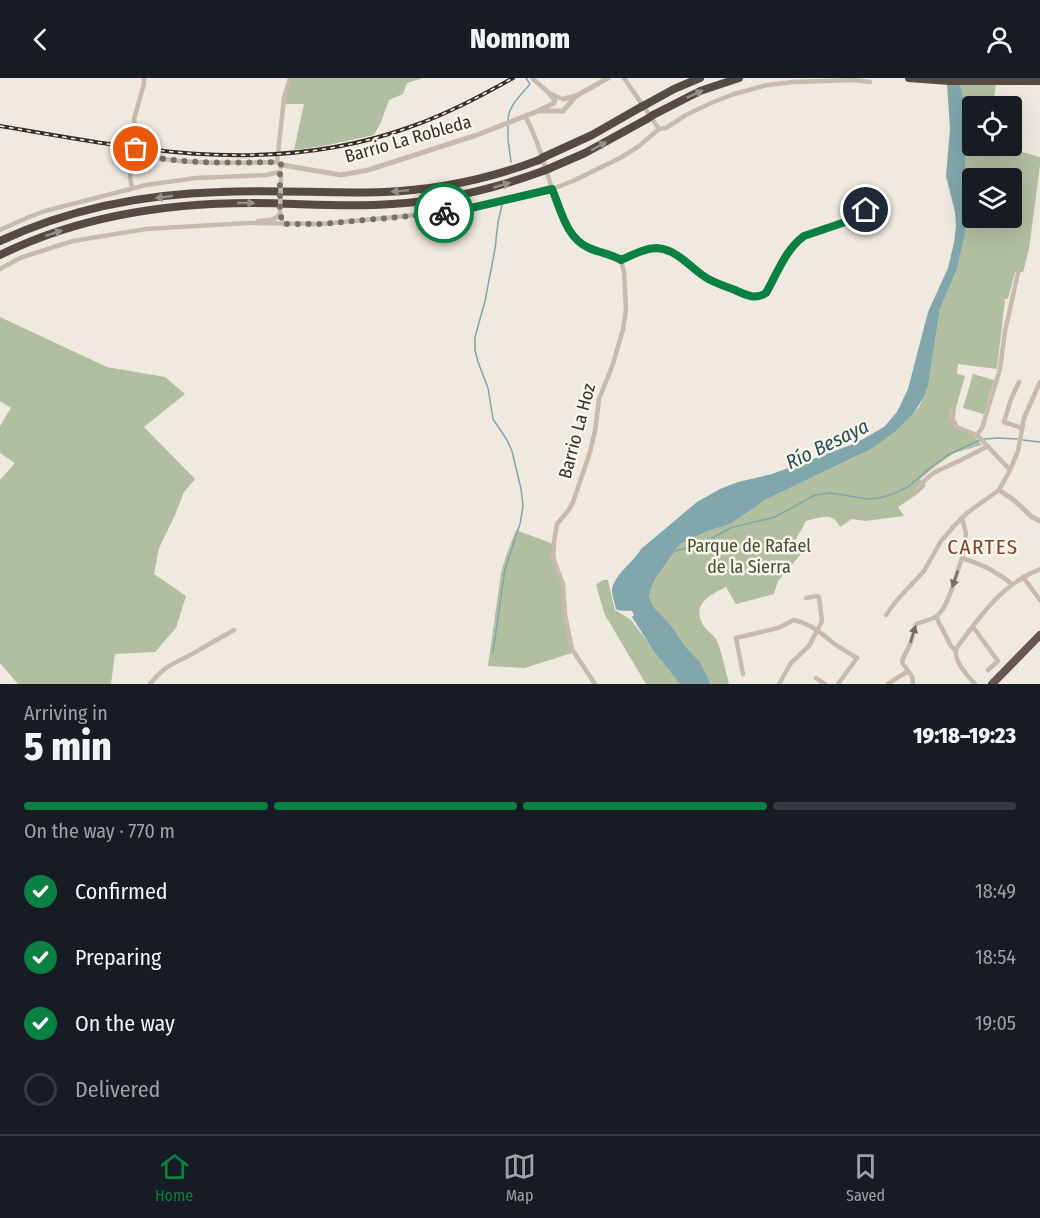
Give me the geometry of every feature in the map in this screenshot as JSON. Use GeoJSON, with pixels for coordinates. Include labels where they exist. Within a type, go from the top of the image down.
{"type":"FeatureCollection","features":[{"type":"Feature","properties":{"kind":"highway"},"geometry":{"type":"LineString","coordinates":[[0,241],[67,216],[148,199],[220,192],[361,193],[409,190],[479,178],[542,158],[592,135],[669,92],[700,78]]}},
{"type":"Feature","properties":{"kind":"highway"},"geometry":{"type":"LineString","coordinates":[[0,255],[78,226],[153,211],[229,204],[371,205],[448,198],[480,191],[545,170],[585,153],[700,91],[739,78]]}},
{"type":"Feature","properties":{"kind":"highway"},"geometry":{"type":"LineString","coordinates":[[909,78],[958,81],[1040,81]]}},
{"type":"Feature","properties":{"kind":"highway"},"geometry":{"type":"LineString","coordinates":[[992,684],[1040,635]]}},
{"type":"Feature","properties":{"kind":"street"},"geometry":{"type":"LineString","coordinates":[[132,188],[130,177],[138,141],[134,119],[144,78]]}},
{"type":"Feature","properties":{"kind":"street"},"geometry":{"type":"LineString","coordinates":[[283,224],[280,213],[280,169],[284,98],[290,78]]}},
{"type":"Feature","properties":{"kind":"street"},"geometry":{"type":"LineString","coordinates":[[532,78],[558,100],[566,102],[567,106]]}},
{"type":"Feature","properties":{"kind":"street"},"geometry":{"type":"LineString","coordinates":[[576,96],[563,111],[556,111],[554,107],[558,100],[576,96],[608,78]]}},
{"type":"Feature","properties":{"kind":"street"},"geometry":{"type":"LineString","coordinates":[[624,78],[659,129]]}},
{"type":"Feature","properties":{"kind":"street"},"geometry":{"type":"LineString","coordinates":[[0,268],[27,256],[90,237],[171,227],[248,223],[321,224],[458,211],[552,189],[573,181],[639,146],[659,129],[666,128],[711,102],[734,94],[767,85],[804,81],[870,82]]}},
{"type":"Feature","properties":{"kind":"street","name":"Barrio La Robleda"},"geometry":{"type":"LineString","coordinates":[[136,154],[156,158],[341,175],[368,170],[459,141],[538,111],[558,100]]}},
{"type":"Feature","properties":{"kind":"street","name":"Barrio La Robleda"},"geometry":{"type":"LineString","coordinates":[[538,111],[556,111]]}},
{"type":"Feature","properties":{"kind":"street"},"geometry":{"type":"LineString","coordinates":[[525,116],[572,235],[580,242],[589,248],[621,260],[656,248],[663,249],[677,255],[715,283],[749,296],[762,296],[766,293],[789,253],[804,236],[854,219],[866,210],[881,192]]}},
{"type":"Feature","properties":{"kind":"street","name":"Barrio La Robleda"},"geometry":{"type":"LineString","coordinates":[[0,230],[45,211],[146,184],[195,178],[266,175],[280,169]]}},
{"type":"Feature","properties":{"kind":"street"},"geometry":{"type":"LineString","coordinates":[[248,223],[275,218],[280,213]]}},
{"type":"Feature","properties":{"kind":"street","name":"Barrio La Hoz"},"geometry":{"type":"LineString","coordinates":[[595,684],[574,654],[571,645],[565,615],[563,584],[553,558],[557,524],[573,501],[590,452],[599,399],[623,329],[626,310],[621,260]]}},
{"type":"Feature","properties":{"kind":"street"},"geometry":{"type":"LineString","coordinates":[[978,436],[1000,369],[1005,331],[1018,273]]}},
{"type":"Feature","properties":{"kind":"street"},"geometry":{"type":"LineString","coordinates":[[1019,382],[1004,422],[1022,428]]}},
{"type":"Feature","properties":{"kind":"street"},"geometry":{"type":"LineString","coordinates":[[886,615],[924,572],[941,541],[962,518],[999,490],[1020,446],[1022,428],[1040,382]]}},
{"type":"Feature","properties":{"kind":"street"},"geometry":{"type":"LineString","coordinates":[[951,410],[951,416],[957,427],[978,436],[1010,470]]}},
{"type":"Feature","properties":{"kind":"street"},"geometry":{"type":"LineString","coordinates":[[914,492],[935,472],[961,460],[986,444]]}},
{"type":"Feature","properties":{"kind":"street"},"geometry":{"type":"LineString","coordinates":[[999,490],[1040,521]]}},
{"type":"Feature","properties":{"kind":"street"},"geometry":{"type":"LineString","coordinates":[[913,684],[912,675],[903,664],[903,659],[916,624],[936,617],[947,600],[962,558],[966,532],[962,518]]}},
{"type":"Feature","properties":{"kind":"street"},"geometry":{"type":"LineString","coordinates":[[962,558],[985,565],[1012,584]]}},
{"type":"Feature","properties":{"kind":"street"},"geometry":{"type":"LineString","coordinates":[[956,651],[993,601],[1012,584],[1040,569]]}},
{"type":"Feature","properties":{"kind":"street"},"geometry":{"type":"LineString","coordinates":[[1023,577],[1040,600]]}},
{"type":"Feature","properties":{"kind":"street"},"geometry":{"type":"LineString","coordinates":[[779,684],[791,663],[809,646],[822,621],[819,597],[806,598]]}},
{"type":"Feature","properties":{"kind":"street"},"geometry":{"type":"LineString","coordinates":[[936,617],[952,648],[956,651],[959,663],[975,684]]}},
{"type":"Feature","properties":{"kind":"street"},"geometry":{"type":"LineString","coordinates":[[743,674],[736,638],[778,628],[794,620],[810,625],[857,658],[838,684]]}},
{"type":"Feature","properties":{"kind":"street"},"geometry":{"type":"LineString","coordinates":[[973,627],[998,661],[988,670]]}},
{"type":"Feature","properties":{"kind":"street"},"geometry":{"type":"LineString","coordinates":[[150,684],[165,667],[234,630]]}},
{"type":"Feature","properties":{"kind":"street"},"geometry":{"type":"LineString","coordinates":[[888,684],[908,671]]}},
{"type":"Feature","properties":{"kind":"street"},"geometry":{"type":"LineString","coordinates":[[816,678],[825,684]]}},
{"type":"Feature","properties":{"kind":"green space"},"geometry":{"type":"Polygon","coordinates":[[[290,78],[423,78],[407,83],[403,94],[389,100],[374,135],[294,150],[304,104],[285,104],[290,78]]]}},
{"type":"Feature","properties":{"kind":"green space","name":"Parque de Rafael de la Sierra"},"geometry":{"type":"Polygon","coordinates":[[[996,83],[994,96],[963,96],[960,85],[996,83]]]}},
{"type":"Feature","properties":{"kind":"green space","name":"Parque de Rafael de la Sierra"},"geometry":{"type":"Polygon","coordinates":[[[1022,152],[1040,157],[1029,249],[1023,272],[1015,272],[1008,299],[1003,299],[1005,300],[997,369],[958,364],[957,374],[965,376],[956,408],[954,427],[973,435],[982,445],[954,453],[920,479],[926,486],[898,507],[904,516],[865,521],[852,519],[840,527],[829,517],[806,521],[795,541],[801,554],[778,581],[774,594],[736,604],[726,587],[704,601],[699,611],[700,617],[704,627],[716,639],[729,684],[710,684],[700,662],[685,646],[670,624],[653,608],[649,597],[655,579],[680,544],[730,524],[763,501],[857,456],[895,432],[919,407],[928,386],[940,309],[957,269],[965,228],[1022,228],[1022,168],[965,168],[965,156],[1022,156],[1022,152]]]}},
{"type":"Feature","properties":{"kind":"green space"},"geometry":{"type":"Polygon","coordinates":[[[0,317],[107,367],[165,377],[185,394],[144,427],[195,479],[184,492],[159,548],[154,574],[186,596],[176,628],[155,652],[115,654],[111,684],[18,684],[0,663],[0,480],[15,463],[0,453],[0,426],[11,408],[0,401],[0,317]]]}},
{"type":"Feature","properties":{"kind":"green space"},"geometry":{"type":"Polygon","coordinates":[[[973,374],[994,380],[984,414],[963,408],[973,374]]]}},
{"type":"Feature","properties":{"kind":"green space"},"geometry":{"type":"Polygon","coordinates":[[[516,530],[553,544],[572,653],[525,668],[488,666],[501,573],[516,530]]]}},
{"type":"Feature","properties":{"kind":"green space"},"geometry":{"type":"Polygon","coordinates":[[[603,580],[608,580],[615,610],[631,620],[680,684],[646,684],[605,615],[596,585],[603,580]]]}},
{"type":"Feature","properties":{"kind":"water"},"geometry":{"type":"Polygon","coordinates":[[[947,84],[960,85],[963,96],[962,156],[965,156],[965,168],[962,168],[962,228],[965,228],[965,234],[957,269],[940,309],[928,386],[924,397],[913,414],[895,432],[869,450],[763,501],[730,524],[680,544],[655,579],[649,597],[654,608],[670,624],[685,646],[700,662],[710,684],[680,684],[653,650],[632,617],[634,615],[632,611],[616,609],[612,590],[616,579],[641,549],[697,502],[738,482],[772,474],[856,443],[884,427],[897,412],[908,389],[928,312],[948,268],[954,243],[955,212],[946,176],[950,129],[947,84]]]}},
{"type":"Feature","properties":{"kind":"waterway"},"geometry":{"type":"LineString","coordinates":[[508,120],[513,105],[530,84],[526,78]]}},
{"type":"Feature","properties":{"kind":"waterway"},"geometry":{"type":"LineString","coordinates":[[508,125],[511,162]]}},
{"type":"Feature","properties":{"kind":"waterway"},"geometry":{"type":"LineString","coordinates":[[493,652],[505,569],[520,524],[523,506],[512,451],[493,419],[488,388],[475,350],[475,337],[485,301],[502,205]]}},
{"type":"Feature","properties":{"kind":"waterway"},"geometry":{"type":"LineString","coordinates":[[984,439],[1018,439]]}},
{"type":"Feature","properties":{"kind":"waterway"},"geometry":{"type":"LineString","coordinates":[[676,551],[704,543],[730,528],[775,517],[815,495],[831,493],[867,499],[893,494],[908,487],[948,455],[980,440]]}},
{"type":"Feature","properties":{"kind":"waterway"},"geometry":{"type":"LineString","coordinates":[[1023,440],[1040,442]]}},
{"type":"Feature","properties":{"kind":"railway"},"geometry":{"type":"LineString","coordinates":[[0,126],[155,150],[257,155],[307,151],[359,142],[410,127],[463,105],[513,78]]}},
{"type":"Feature","properties":{"kind":"way so far"},"geometry":{"type":"LineString","coordinates":[[136,149],[136,154],[175,160],[277,162],[282,165],[280,213],[283,224],[321,224],[444,213]]}},
{"type":"Feature","properties":{"kind":"district","name":"CARTES"},"geometry":{"type":"Point","coordinates":[983,547]}},
{"type":"Feature","properties":{"kind":"route"},"geometry":{"type":"LineString","coordinates":[[444,213],[552,189],[572,235],[589,248],[621,260],[640,252],[656,248],[663,249],[677,255],[715,283],[755,297],[766,293],[789,253],[804,236],[854,219],[866,210]]}},
{"type":"Feature","properties":{"kind":"water label","name":"Río Besaya"},"geometry":{"type":"Point","coordinates":[827,444]}}]}
